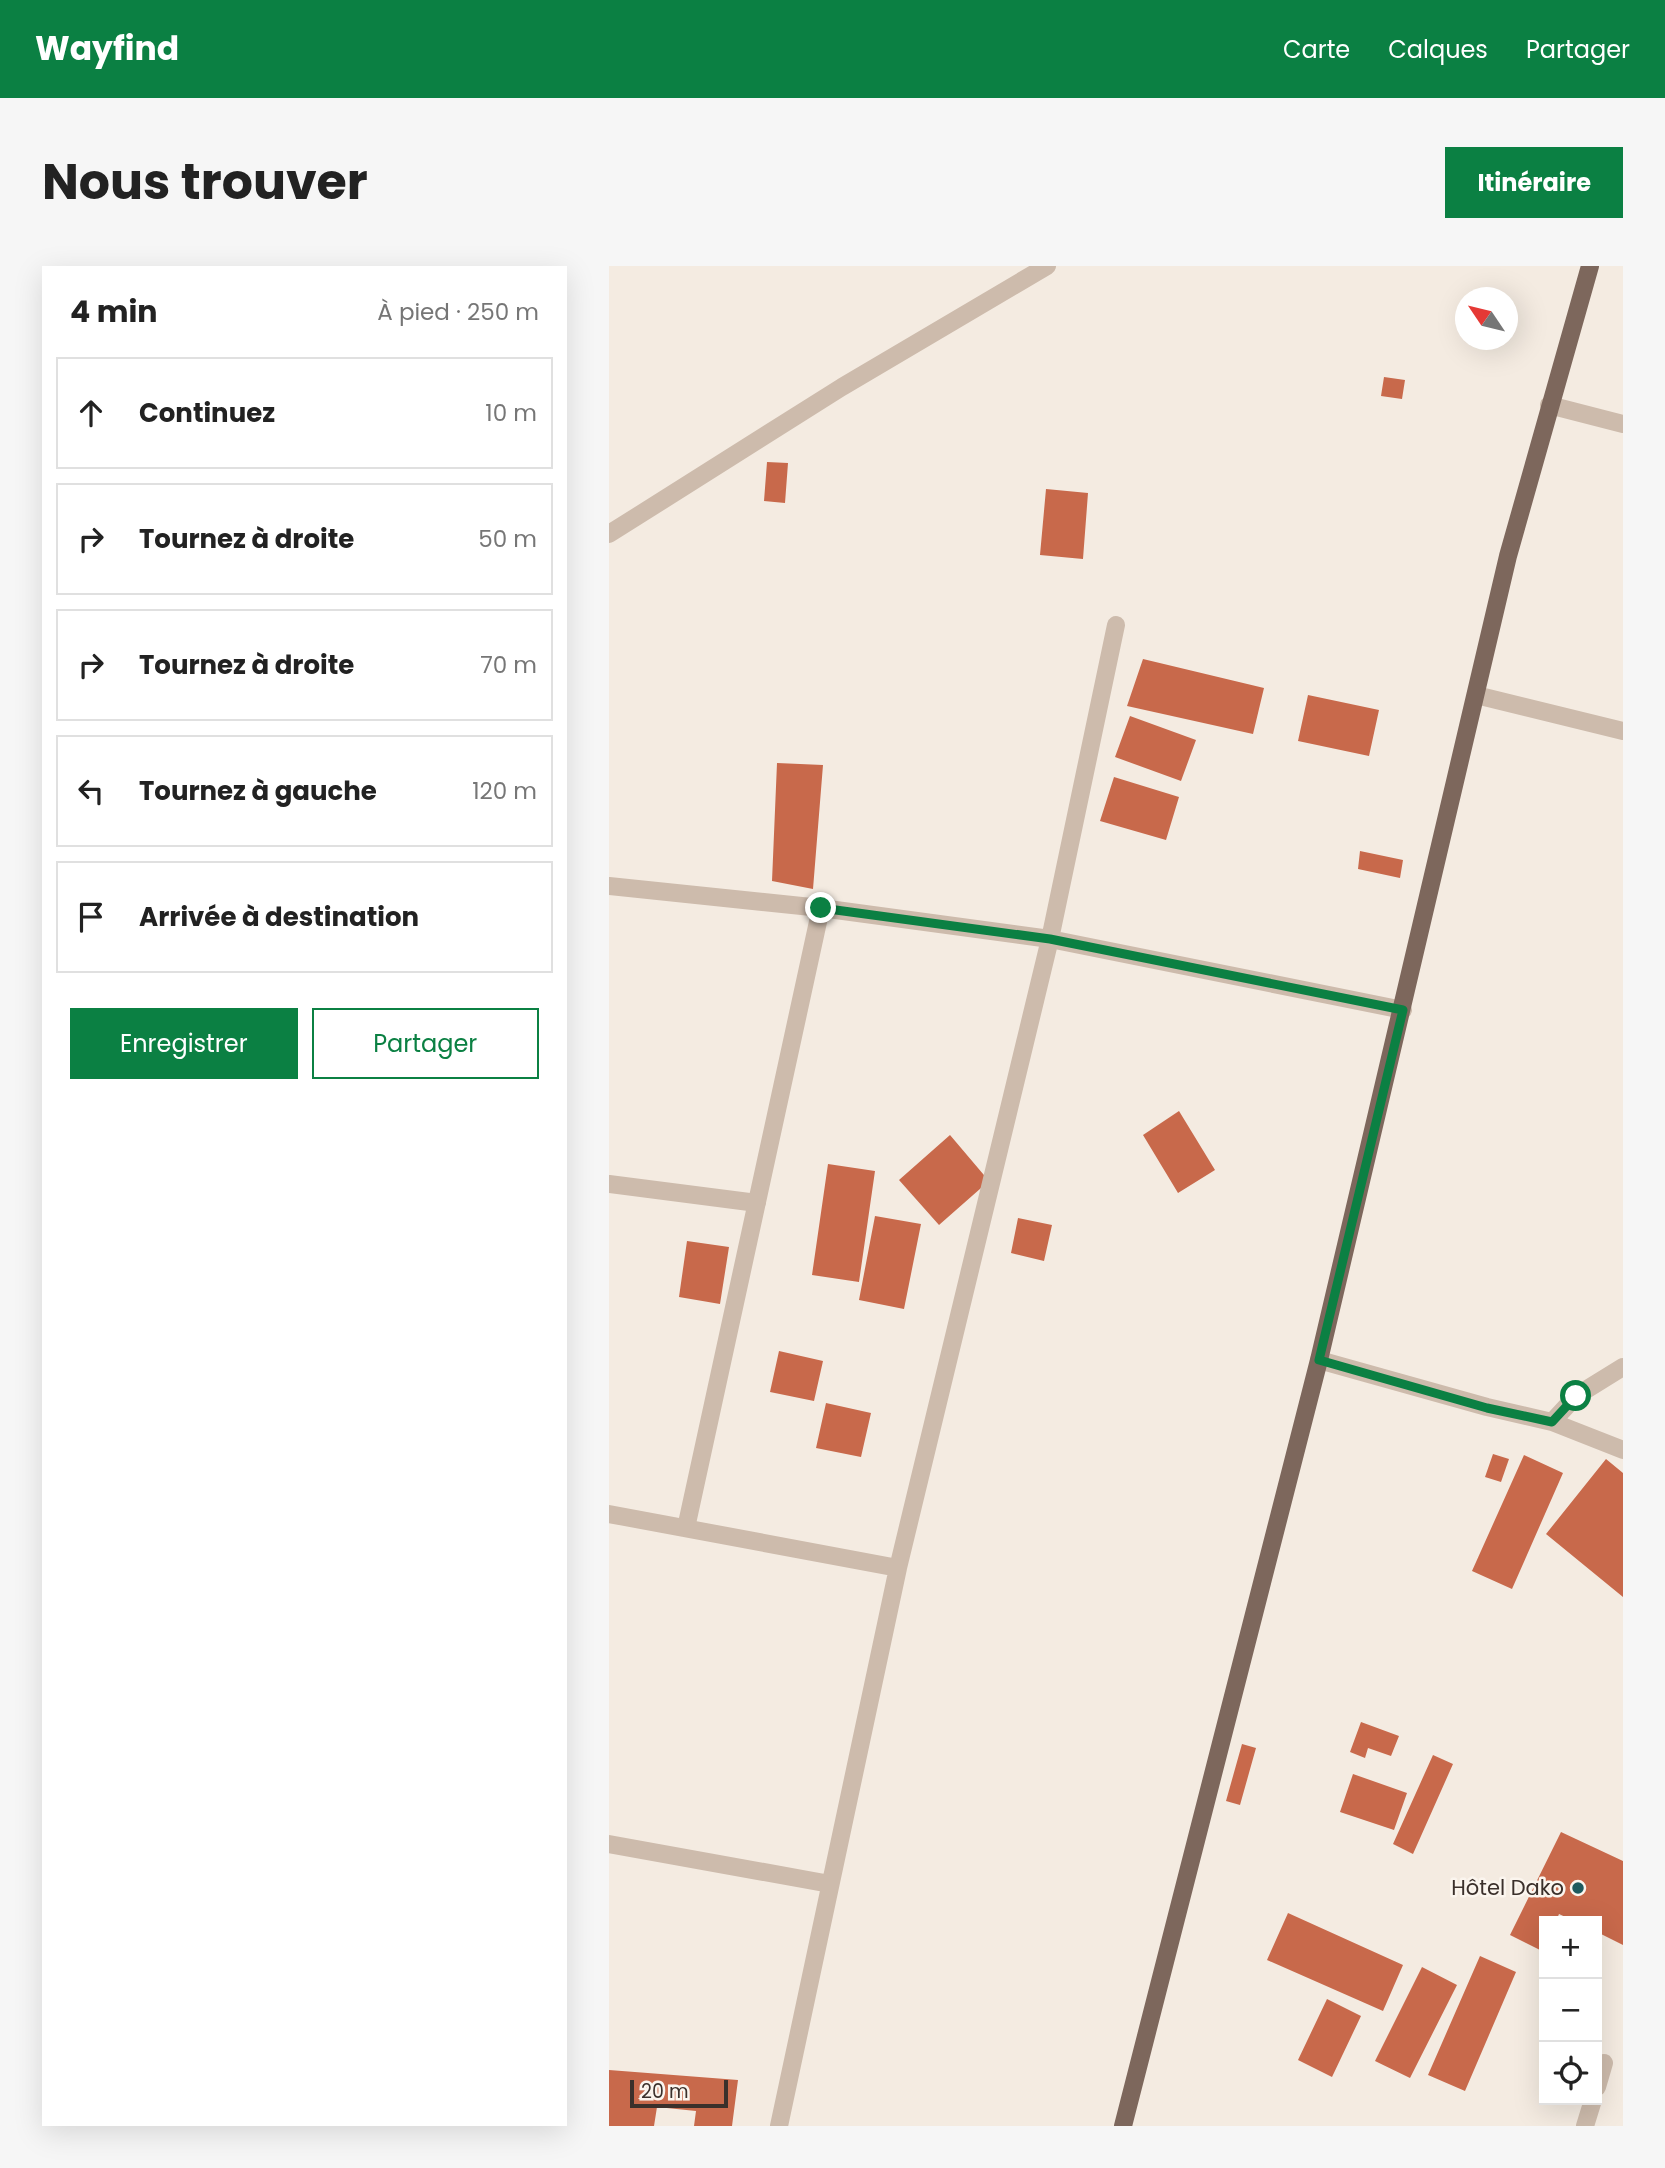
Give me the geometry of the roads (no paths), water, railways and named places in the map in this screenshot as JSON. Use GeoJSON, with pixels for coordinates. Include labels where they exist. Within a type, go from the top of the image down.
{"type":"FeatureCollection","features":[{"type":"Feature","properties":{"kind":"main road"},"geometry":{"type":"LineString","coordinates":[[1123,2126],[1319,1360],[1403,1010],[1507,556],[1590,266]]}},
{"type":"Feature","properties":{"kind":"street"},"geometry":{"type":"LineString","coordinates":[[609,534],[842,387],[1047,266]]}},
{"type":"Feature","properties":{"kind":"street"},"geometry":{"type":"LineString","coordinates":[[1549,405],[1623,424]]}},
{"type":"Feature","properties":{"kind":"street"},"geometry":{"type":"LineString","coordinates":[[779,2126],[898,1568],[1050,939],[1117,625]]}},
{"type":"Feature","properties":{"kind":"street"},"geometry":{"type":"LineString","coordinates":[[1476,695],[1623,730]]}},
{"type":"Feature","properties":{"kind":"street"},"geometry":{"type":"LineString","coordinates":[[609,886],[821,908],[1050,939],[1403,1010]]}},
{"type":"Feature","properties":{"kind":"street"},"geometry":{"type":"LineString","coordinates":[[686,1528],[821,908]]}},
{"type":"Feature","properties":{"kind":"street"},"geometry":{"type":"LineString","coordinates":[[609,1184],[757,1203]]}},
{"type":"Feature","properties":{"kind":"street"},"geometry":{"type":"LineString","coordinates":[[1319,1360],[1487,1408],[1552,1422],[1623,1450]]}},
{"type":"Feature","properties":{"kind":"street"},"geometry":{"type":"LineString","coordinates":[[1552,1422],[1576,1396],[1623,1367]]}},
{"type":"Feature","properties":{"kind":"street"},"geometry":{"type":"LineString","coordinates":[[609,1514],[898,1568]]}},
{"type":"Feature","properties":{"kind":"street"},"geometry":{"type":"LineString","coordinates":[[609,1844],[830,1884]]}},
{"type":"Feature","properties":{"kind":"street"},"geometry":{"type":"LineString","coordinates":[[1602,2070],[1604,2063]]}},
{"type":"Feature","properties":{"kind":"street"},"geometry":{"type":"LineString","coordinates":[[1585,2126],[1591,2105]]}},
{"type":"Feature","properties":{"kind":"place","name":"Hôtel Dako"},"geometry":{"type":"Point","coordinates":[1578,1888]}}]}
